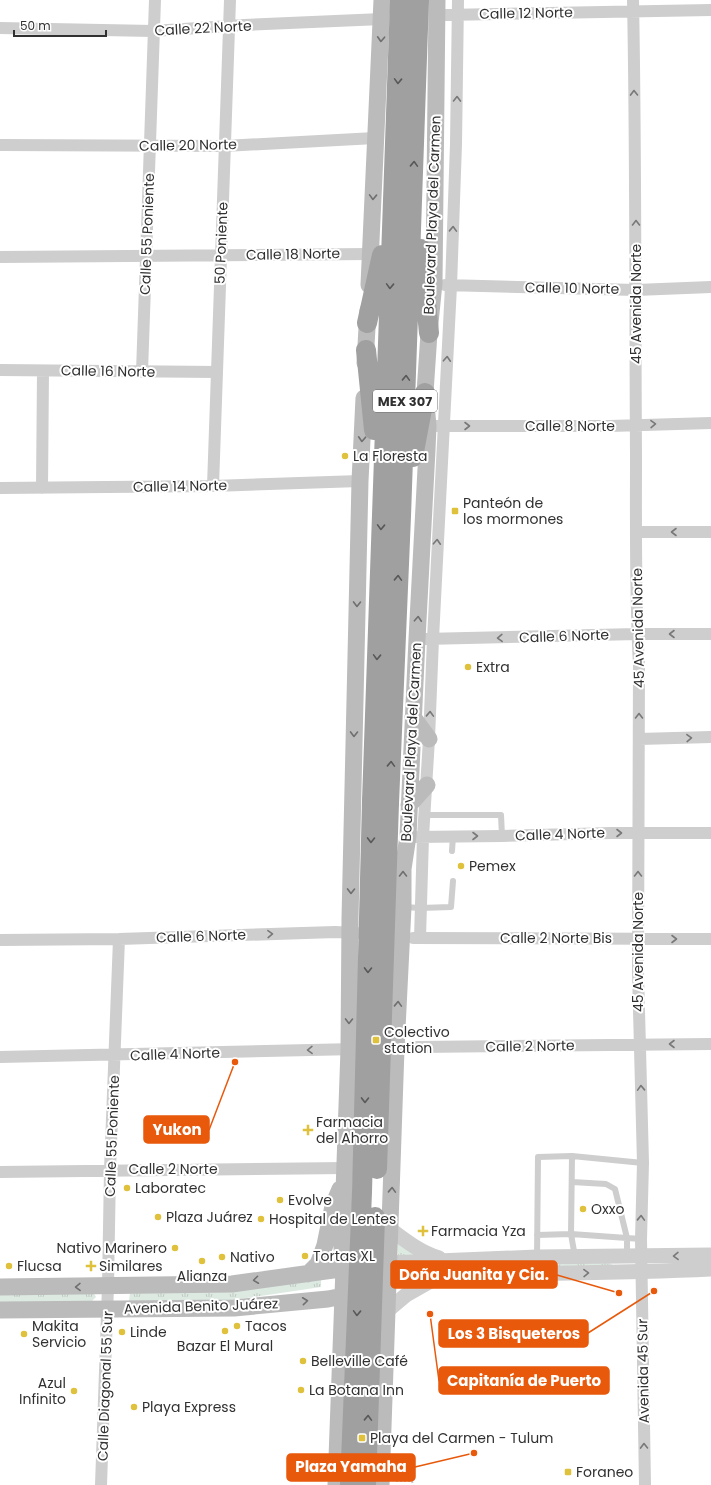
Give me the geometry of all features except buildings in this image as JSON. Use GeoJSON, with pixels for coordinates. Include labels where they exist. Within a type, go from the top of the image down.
{"type":"FeatureCollection","features":[{"type":"Feature","properties":{"kind":"highway","name":"MEX 307"},"geometry":{"type":"LineString","coordinates":[[376,1484],[382,504],[400,0]]}},
{"type":"Feature","properties":{"kind":"highway","name":"MEX 307"},"geometry":{"type":"LineString","coordinates":[[350,1485],[380,802],[401,516],[419,0]]}},
{"type":"Feature","properties":{"kind":"highway"},"geometry":{"type":"LineString","coordinates":[[413,192],[423,269],[428,333]]}},
{"type":"Feature","properties":{"kind":"highway"},"geometry":{"type":"LineString","coordinates":[[367,323],[393,205]]}},
{"type":"Feature","properties":{"kind":"highway"},"geometry":{"type":"LineString","coordinates":[[366,350],[382,504]]}},
{"type":"Feature","properties":{"kind":"highway"},"geometry":{"type":"LineString","coordinates":[[401,516],[425,393]]}},
{"type":"Feature","properties":{"kind":"main road"},"geometry":{"type":"LineString","coordinates":[[336,1485],[344,1268],[342,1248],[346,1173],[349,1049],[360,481],[382,0]]}},
{"type":"Feature","properties":{"kind":"main road","name":"Boulevard Playa del Carmen"},"geometry":{"type":"LineString","coordinates":[[376,1484],[387,1311],[396,1049],[403,907],[403,869],[415,836],[409,805],[414,717],[425,639],[436,426],[425,393],[428,333],[434,283],[436,7]]}},
{"type":"Feature","properties":{"kind":"main road"},"geometry":{"type":"LineString","coordinates":[[414,717],[429,739]]}},
{"type":"Feature","properties":{"kind":"main road"},"geometry":{"type":"LineString","coordinates":[[409,805],[427,785]]}},
{"type":"Feature","properties":{"kind":"main road"},"geometry":{"type":"LineString","coordinates":[[308,1274],[318,1264],[324,1246],[333,1206],[346,1173]]}},
{"type":"Feature","properties":{"kind":"main road","name":"Avenida Benito Juárez"},"geometry":{"type":"LineString","coordinates":[[0,1287],[232,1284],[389,1263]]}},
{"type":"Feature","properties":{"kind":"main road","name":"Avenida Benito Juárez"},"geometry":{"type":"LineString","coordinates":[[0,1310],[234,1308],[343,1297],[388,1282]]}},
{"type":"Feature","properties":{"kind":"street","name":"Calle 55 Poniente"},"geometry":{"type":"LineString","coordinates":[[142,372],[154,0]]}},
{"type":"Feature","properties":{"kind":"street","name":"50 Poniente"},"geometry":{"type":"LineString","coordinates":[[213,486],[230,0]]}},
{"type":"Feature","properties":{"kind":"street"},"geometry":{"type":"LineString","coordinates":[[436,426],[451,286],[456,144],[458,0]]}},
{"type":"Feature","properties":{"kind":"street","name":"Calle 12 Norte"},"geometry":{"type":"LineString","coordinates":[[436,7],[444,15],[633,5],[711,10]]}},
{"type":"Feature","properties":{"kind":"street","name":"45 Avenida Norte"},"geometry":{"type":"LineString","coordinates":[[633,5],[636,167],[636,532],[637,634],[639,665],[638,939],[639,1045],[643,1163],[641,1239],[634,1256]]}},
{"type":"Feature","properties":{"kind":"street","name":"Calle 22 Norte"},"geometry":{"type":"LineString","coordinates":[[0,28],[153,31],[230,26],[382,20]]}},
{"type":"Feature","properties":{"kind":"street","name":"Calle 20 Norte"},"geometry":{"type":"LineString","coordinates":[[0,146],[224,146],[375,138]]}},
{"type":"Feature","properties":{"kind":"street","name":"Calle 18 Norte"},"geometry":{"type":"LineString","coordinates":[[0,257],[370,254]]}},
{"type":"Feature","properties":{"kind":"street","name":"Calle 10 Norte"},"geometry":{"type":"LineString","coordinates":[[434,283],[451,286],[636,290],[711,287]]}},
{"type":"Feature","properties":{"kind":"street","name":"Calle 16 Norte"},"geometry":{"type":"LineString","coordinates":[[0,370],[217,372]]}},
{"type":"Feature","properties":{"kind":"street"},"geometry":{"type":"LineString","coordinates":[[42,488],[43,370]]}},
{"type":"Feature","properties":{"kind":"street","name":"Calle 8 Norte"},"geometry":{"type":"LineString","coordinates":[[436,426],[610,426],[636,424],[711,423]]}},
{"type":"Feature","properties":{"kind":"street","name":"Calle 14 Norte"},"geometry":{"type":"LineString","coordinates":[[0,488],[213,486],[360,481]]}},
{"type":"Feature","properties":{"kind":"street"},"geometry":{"type":"LineString","coordinates":[[636,532],[711,532]]}},
{"type":"Feature","properties":{"kind":"street","name":"Calle 6 Norte"},"geometry":{"type":"LineString","coordinates":[[425,639],[444,640],[637,634],[711,634]]}},
{"type":"Feature","properties":{"kind":"street"},"geometry":{"type":"LineString","coordinates":[[420,938],[420,908],[415,836],[424,815],[427,785],[429,739],[425,639]]}},
{"type":"Feature","properties":{"kind":"street"},"geometry":{"type":"LineString","coordinates":[[639,739],[711,737]]}},
{"type":"Feature","properties":{"kind":"street","name":"Calle 4 Norte"},"geometry":{"type":"LineString","coordinates":[[415,836],[711,833]]}},
{"type":"Feature","properties":{"kind":"street","name":"Calle 6 Norte"},"geometry":{"type":"LineString","coordinates":[[0,940],[119,939],[351,932],[401,937]]}},
{"type":"Feature","properties":{"kind":"street","name":"Calle 2 Norte Bis"},"geometry":{"type":"LineString","coordinates":[[401,937],[711,939]]}},
{"type":"Feature","properties":{"kind":"street","name":"Calle 55 Poniente"},"geometry":{"type":"LineString","coordinates":[[108,1286],[110,1170],[119,939]]}},
{"type":"Feature","properties":{"kind":"street","name":"Calle 2 Norte"},"geometry":{"type":"LineString","coordinates":[[349,1049],[711,1044]]}},
{"type":"Feature","properties":{"kind":"street","name":"Calle 4 Norte"},"geometry":{"type":"LineString","coordinates":[[0,1057],[349,1049]]}},
{"type":"Feature","properties":{"kind":"street","name":"Calle 2 Norte"},"geometry":{"type":"LineString","coordinates":[[0,1172],[110,1170],[346,1173]]}},
{"type":"Feature","properties":{"kind":"street"},"geometry":{"type":"LineString","coordinates":[[390,1229],[412,1245],[428,1254],[446,1260]]}},
{"type":"Feature","properties":{"kind":"street","name":"Avenida Benito Juárez"},"geometry":{"type":"LineString","coordinates":[[389,1263],[537,1257],[711,1255]]}},
{"type":"Feature","properties":{"kind":"street","name":"Avenida 45 Sur"},"geometry":{"type":"LineString","coordinates":[[634,1256],[642,1272],[645,1485]]}},
{"type":"Feature","properties":{"kind":"street","name":"Avenida Benito Juárez"},"geometry":{"type":"LineString","coordinates":[[388,1282],[403,1278],[441,1276],[642,1272],[711,1269]]}},
{"type":"Feature","properties":{"kind":"street"},"geometry":{"type":"LineString","coordinates":[[387,1311],[406,1295],[441,1276]]}},
{"type":"Feature","properties":{"kind":"street","name":"Calle Diagonal 55 Sur"},"geometry":{"type":"LineString","coordinates":[[102,1485],[108,1286]]}},
{"type":"Feature","properties":{"kind":"lane"},"geometry":{"type":"LineString","coordinates":[[424,815],[501,815],[502,836]]}},
{"type":"Feature","properties":{"kind":"lane"},"geometry":{"type":"LineString","coordinates":[[452,851],[453,836]]}},
{"type":"Feature","properties":{"kind":"lane"},"geometry":{"type":"LineString","coordinates":[[403,907],[452,907],[453,881]]}},
{"type":"Feature","properties":{"kind":"lane"},"geometry":{"type":"LineString","coordinates":[[572,1156],[571,1234],[575,1257]]}},
{"type":"Feature","properties":{"kind":"lane"},"geometry":{"type":"LineString","coordinates":[[537,1257],[538,1157],[572,1156],[643,1163]]}},
{"type":"Feature","properties":{"kind":"lane"},"geometry":{"type":"LineString","coordinates":[[572,1182],[606,1184],[615,1189],[627,1238],[634,1256]]}},
{"type":"Feature","properties":{"kind":"lane"},"geometry":{"type":"LineString","coordinates":[[537,1235],[571,1234],[641,1239]]}},
{"type":"Feature","properties":{"kind":"path"},"geometry":{"type":"LineString","coordinates":[[376,1484],[412,1481],[412,1485]]}},
{"type":"Feature","properties":{"kind":"green space"},"geometry":{"type":"Polygon","coordinates":[[[398,1243],[417,1256],[398,1257],[398,1243]]]}},
{"type":"Feature","properties":{"kind":"green space"},"geometry":{"type":"Polygon","coordinates":[[[609,1263],[613,1265],[610,1267],[403,1268],[609,1263]]]}},
{"type":"Feature","properties":{"kind":"green space"},"geometry":{"type":"Polygon","coordinates":[[[321,1279],[321,1287],[233,1300],[129,1301],[130,1293],[321,1279]]]}},
{"type":"Feature","properties":{"kind":"green space"},"geometry":{"type":"Polygon","coordinates":[[[93,1292],[96,1297],[92,1301],[0,1303],[0,1293],[93,1292]]]}},
{"type":"Feature","properties":{"kind":"place","name":"La Floresta"},"geometry":{"type":"Point","coordinates":[345,456]}},
{"type":"Feature","properties":{"kind":"place","name":"Panteón de los mormones"},"geometry":{"type":"Point","coordinates":[455,511]}},
{"type":"Feature","properties":{"kind":"place","name":"Extra"},"geometry":{"type":"Point","coordinates":[468,667]}},
{"type":"Feature","properties":{"kind":"place","name":"Pemex"},"geometry":{"type":"Point","coordinates":[461,866]}},
{"type":"Feature","properties":{"kind":"place","name":"Colectivo station"},"geometry":{"type":"Point","coordinates":[376,1040]}},
{"type":"Feature","properties":{"kind":"place","name":"Yukon"},"geometry":{"type":"Point","coordinates":[235,1062]}},
{"type":"Feature","properties":{"kind":"place","name":"Farmacia del Ahorro"},"geometry":{"type":"Point","coordinates":[308,1130]}},
{"type":"Feature","properties":{"kind":"place","name":"Laboratec"},"geometry":{"type":"Point","coordinates":[127,1188]}},
{"type":"Feature","properties":{"kind":"place","name":"Evolve"},"geometry":{"type":"Point","coordinates":[280,1200]}},
{"type":"Feature","properties":{"kind":"place","name":"Oxxo"},"geometry":{"type":"Point","coordinates":[583,1209]}},
{"type":"Feature","properties":{"kind":"place","name":"Plaza Juárez"},"geometry":{"type":"Point","coordinates":[158,1217]}},
{"type":"Feature","properties":{"kind":"place","name":"Hospital de Lentes"},"geometry":{"type":"Point","coordinates":[261,1219]}},
{"type":"Feature","properties":{"kind":"place","name":"Farmacia Yza"},"geometry":{"type":"Point","coordinates":[423,1231]}},
{"type":"Feature","properties":{"kind":"place","name":"Nativo Marinero"},"geometry":{"type":"Point","coordinates":[175,1248]}},
{"type":"Feature","properties":{"kind":"place","name":"Tortas XL"},"geometry":{"type":"Point","coordinates":[305,1256]}},
{"type":"Feature","properties":{"kind":"place","name":"Nativo"},"geometry":{"type":"Point","coordinates":[222,1257]}},
{"type":"Feature","properties":{"kind":"place","name":"Alianza"},"geometry":{"type":"Point","coordinates":[202,1261]}},
{"type":"Feature","properties":{"kind":"place","name":"Flucsa"},"geometry":{"type":"Point","coordinates":[9,1266]}},
{"type":"Feature","properties":{"kind":"place","name":"Similares"},"geometry":{"type":"Point","coordinates":[91,1266]}},
{"type":"Feature","properties":{"kind":"place","name":"Los 3 Bisqueteros"},"geometry":{"type":"Point","coordinates":[654,1291]}},
{"type":"Feature","properties":{"kind":"place","name":"Doña Juanita y Cia."},"geometry":{"type":"Point","coordinates":[619,1293]}},
{"type":"Feature","properties":{"kind":"place","name":"Capitanía de Puerto"},"geometry":{"type":"Point","coordinates":[430,1314]}},
{"type":"Feature","properties":{"kind":"place","name":"Tacos"},"geometry":{"type":"Point","coordinates":[237,1326]}},
{"type":"Feature","properties":{"kind":"place","name":"Bazar El Mural"},"geometry":{"type":"Point","coordinates":[225,1331]}},
{"type":"Feature","properties":{"kind":"place","name":"Linde"},"geometry":{"type":"Point","coordinates":[122,1332]}},
{"type":"Feature","properties":{"kind":"place","name":"Makita Servicio"},"geometry":{"type":"Point","coordinates":[24,1334]}},
{"type":"Feature","properties":{"kind":"place","name":"Belleville Café"},"geometry":{"type":"Point","coordinates":[303,1361]}},
{"type":"Feature","properties":{"kind":"place","name":"La Botana Inn"},"geometry":{"type":"Point","coordinates":[301,1390]}},
{"type":"Feature","properties":{"kind":"place","name":"Azul Infinito"},"geometry":{"type":"Point","coordinates":[74,1391]}},
{"type":"Feature","properties":{"kind":"place","name":"Playa Express"},"geometry":{"type":"Point","coordinates":[134,1407]}},
{"type":"Feature","properties":{"kind":"place","name":"Playa del Carmen - Tulum"},"geometry":{"type":"Point","coordinates":[362,1438]}},
{"type":"Feature","properties":{"kind":"place","name":"Plaza Yamaha"},"geometry":{"type":"Point","coordinates":[474,1453]}},
{"type":"Feature","properties":{"kind":"place","name":"Foraneo"},"geometry":{"type":"Point","coordinates":[568,1472]}}]}
